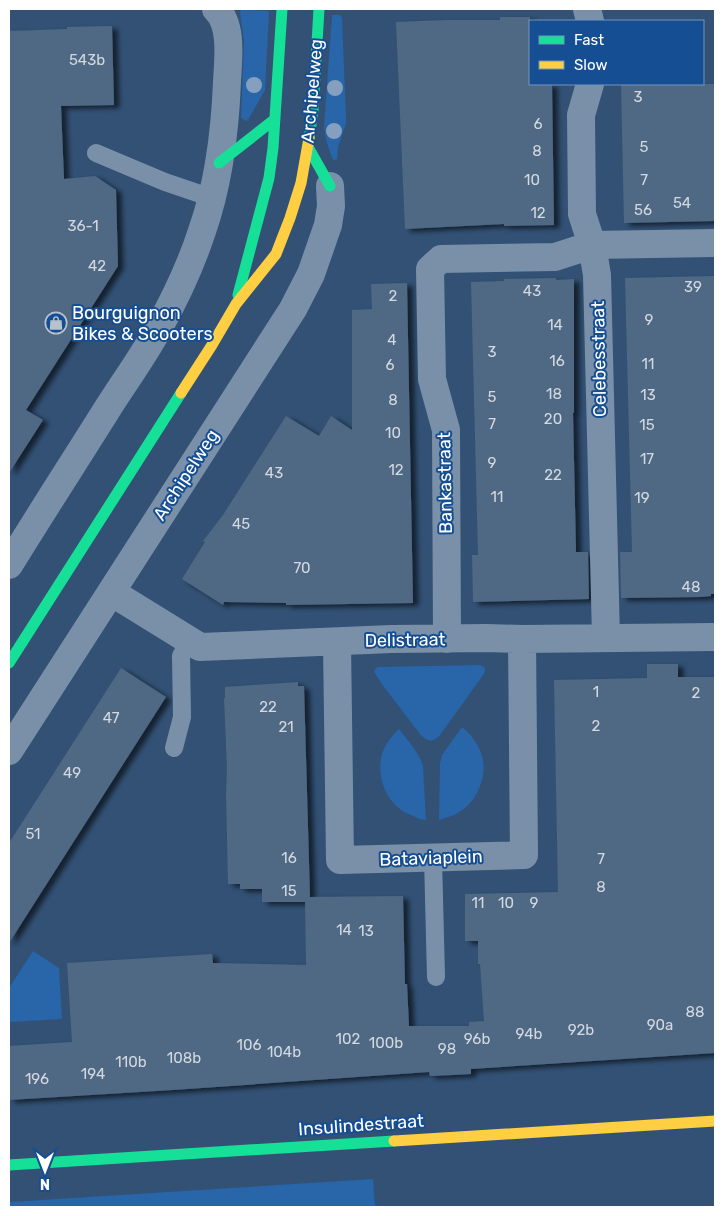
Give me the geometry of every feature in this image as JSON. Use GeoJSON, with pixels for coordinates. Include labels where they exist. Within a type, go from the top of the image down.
{"type":"FeatureCollection","features":[{"type":"Feature","properties":{"kind":"main road","name":"Archipelweg"},"geometry":{"type":"LineString","coordinates":[[236,304],[269,178],[273,148],[282,9]]}},
{"type":"Feature","properties":{"kind":"main road","name":"Archipelweg"},"geometry":{"type":"LineString","coordinates":[[9,663],[212,345],[236,304],[276,254],[301,183],[308,147],[313,110],[319,9]]}},
{"type":"Feature","properties":{"kind":"main road"},"geometry":{"type":"LineString","coordinates":[[219,163],[275,119]]}},
{"type":"Feature","properties":{"kind":"main road"},"geometry":{"type":"LineString","coordinates":[[308,147],[330,186]]}},
{"type":"Feature","properties":{"kind":"main road","name":"Insulindestraat"},"geometry":{"type":"LineString","coordinates":[[9,1165],[715,1121]]}},
{"type":"Feature","properties":{"kind":"street"},"geometry":{"type":"LineString","coordinates":[[9,565],[157,331],[182,284],[212,198],[226,118],[229,51],[227,31],[216,9]]}},
{"type":"Feature","properties":{"kind":"street","name":"Celebesstraat"},"geometry":{"type":"LineString","coordinates":[[590,85],[581,115],[582,214],[592,245],[597,275],[606,638]]}},
{"type":"Feature","properties":{"kind":"street","name":"Archipelweg"},"geometry":{"type":"LineString","coordinates":[[9,751],[293,309],[311,274],[328,225],[331,206],[330,186]]}},
{"type":"Feature","properties":{"kind":"street"},"geometry":{"type":"LineString","coordinates":[[592,245],[715,243]]}},
{"type":"Feature","properties":{"kind":"street","name":"Bankastraat"},"geometry":{"type":"LineString","coordinates":[[447,639],[446,430],[432,379],[430,270],[441,259],[556,257],[592,245]]}},
{"type":"Feature","properties":{"kind":"street","name":"Delistraat"},"geometry":{"type":"LineString","coordinates":[[111,592],[200,648],[363,640],[715,637]]}},
{"type":"Feature","properties":{"kind":"street","name":"Bataviaplein"},"geometry":{"type":"LineString","coordinates":[[337,642],[340,860],[524,855],[522,640]]}},
{"type":"Feature","properties":{"kind":"lane"},"geometry":{"type":"LineString","coordinates":[[96,153],[165,182],[212,198]]}},
{"type":"Feature","properties":{"kind":"lane"},"geometry":{"type":"LineString","coordinates":[[174,748],[182,717],[181,656],[189,641]]}},
{"type":"Feature","properties":{"kind":"lane"},"geometry":{"type":"LineString","coordinates":[[434,858],[436,976]]}},
{"type":"Feature","properties":{"kind":"shaded area"},"geometry":{"type":"Polygon","coordinates":[[[241,10],[269,12],[265,90],[246,121],[241,118],[244,41],[241,10]]]}},
{"type":"Feature","properties":{"kind":"shaded area"},"geometry":{"type":"Polygon","coordinates":[[[332,15],[340,15],[342,18],[346,117],[346,123],[338,147],[337,159],[334,160],[327,143],[324,126],[332,15]]]}},
{"type":"Feature","properties":{"kind":"shaded area"},"geometry":{"type":"Polygon","coordinates":[[[480,665],[484,667],[484,674],[440,735],[430,740],[425,739],[420,734],[374,672],[378,667],[480,665]]]}},
{"type":"Feature","properties":{"kind":"shaded area"},"geometry":{"type":"Polygon","coordinates":[[[462,727],[474,740],[481,752],[483,764],[482,782],[468,805],[454,815],[439,820],[440,763],[442,755],[462,727]]]}},
{"type":"Feature","properties":{"kind":"shaded area"},"geometry":{"type":"Polygon","coordinates":[[[399,729],[416,751],[423,766],[426,820],[411,815],[396,806],[390,799],[383,784],[380,767],[382,754],[388,742],[399,729]]]}},
{"type":"Feature","properties":{"kind":"shaded area"},"geometry":{"type":"Polygon","coordinates":[[[33,951],[59,968],[62,1019],[9,1022],[9,988],[33,951]]]}},
{"type":"Feature","properties":{"kind":"shaded area"},"geometry":{"type":"Polygon","coordinates":[[[373,1179],[375,1207],[9,1207],[9,1202],[373,1179]]]}},
{"type":"Feature","properties":{"kind":"building"},"geometry":{"type":"Polygon","coordinates":[[[500,17],[530,17],[529,85],[552,85],[554,225],[504,226],[504,224],[405,229],[396,22],[500,20],[500,17]]]}},
{"type":"Feature","properties":{"kind":"building"},"geometry":{"type":"Polygon","coordinates":[[[112,26],[114,105],[61,106],[64,179],[95,176],[116,190],[118,266],[26,410],[43,420],[9,473],[9,31],[112,26]]]}},
{"type":"Feature","properties":{"kind":"building"},"geometry":{"type":"Polygon","coordinates":[[[715,84],[715,221],[624,223],[621,85],[715,84]]]}},
{"type":"Feature","properties":{"kind":"building"},"geometry":{"type":"Polygon","coordinates":[[[715,276],[715,594],[701,597],[621,598],[620,552],[632,552],[625,278],[715,276]]]}},
{"type":"Feature","properties":{"kind":"building"},"geometry":{"type":"Polygon","coordinates":[[[556,278],[556,280],[574,279],[573,413],[576,552],[588,552],[589,599],[473,602],[472,555],[478,555],[471,282],[556,278]]]}},
{"type":"Feature","properties":{"kind":"building"},"geometry":{"type":"Polygon","coordinates":[[[407,283],[413,603],[286,605],[286,603],[224,602],[223,605],[182,579],[205,542],[203,541],[223,515],[286,416],[319,436],[331,416],[352,430],[352,310],[372,309],[371,284],[407,283]]]}},
{"type":"Feature","properties":{"kind":"building"},"geometry":{"type":"Polygon","coordinates":[[[647,664],[678,664],[678,677],[715,677],[715,1053],[471,1069],[471,1074],[430,1076],[429,1072],[9,1100],[9,1046],[72,1042],[67,963],[212,954],[213,963],[306,965],[305,902],[262,902],[262,889],[240,889],[240,884],[228,884],[225,687],[298,682],[298,686],[304,686],[310,897],[403,896],[405,984],[407,984],[409,1026],[469,1026],[469,1022],[484,1021],[480,964],[478,964],[478,941],[465,941],[465,894],[558,892],[554,680],[647,678],[647,664]]]}},
{"type":"Feature","properties":{"kind":"building"},"geometry":{"type":"Polygon","coordinates":[[[121,668],[166,697],[9,943],[9,843],[121,668]]]}},
{"type":"Feature","properties":{"kind":"traffic: fast"},"geometry":{"type":"LineString","coordinates":[[238,295],[269,178],[273,148],[282,9]]}},
{"type":"Feature","properties":{"kind":"traffic: fast"},"geometry":{"type":"LineString","coordinates":[[309,138],[313,110],[319,9]]}},
{"type":"Feature","properties":{"kind":"traffic: fast"},"geometry":{"type":"LineString","coordinates":[[219,163],[275,119]]}},
{"type":"Feature","properties":{"kind":"traffic: fast"},"geometry":{"type":"LineString","coordinates":[[308,147],[330,186]]}},
{"type":"Feature","properties":{"kind":"traffic: fast"},"geometry":{"type":"LineString","coordinates":[[9,663],[181,393]]}},
{"type":"Feature","properties":{"kind":"traffic: fast"},"geometry":{"type":"LineString","coordinates":[[9,1165],[394,1141]]}},
{"type":"Feature","properties":{"kind":"traffic: slow"},"geometry":{"type":"LineString","coordinates":[[181,393],[236,304],[276,254],[301,183],[309,138]]}},
{"type":"Feature","properties":{"kind":"traffic: slow"},"geometry":{"type":"LineString","coordinates":[[394,1141],[715,1121]]}},
{"type":"Feature","properties":{"kind":"place","name":"Bourguignon Bikes & Scooters"},"geometry":{"type":"Point","coordinates":[56,323]}}]}
